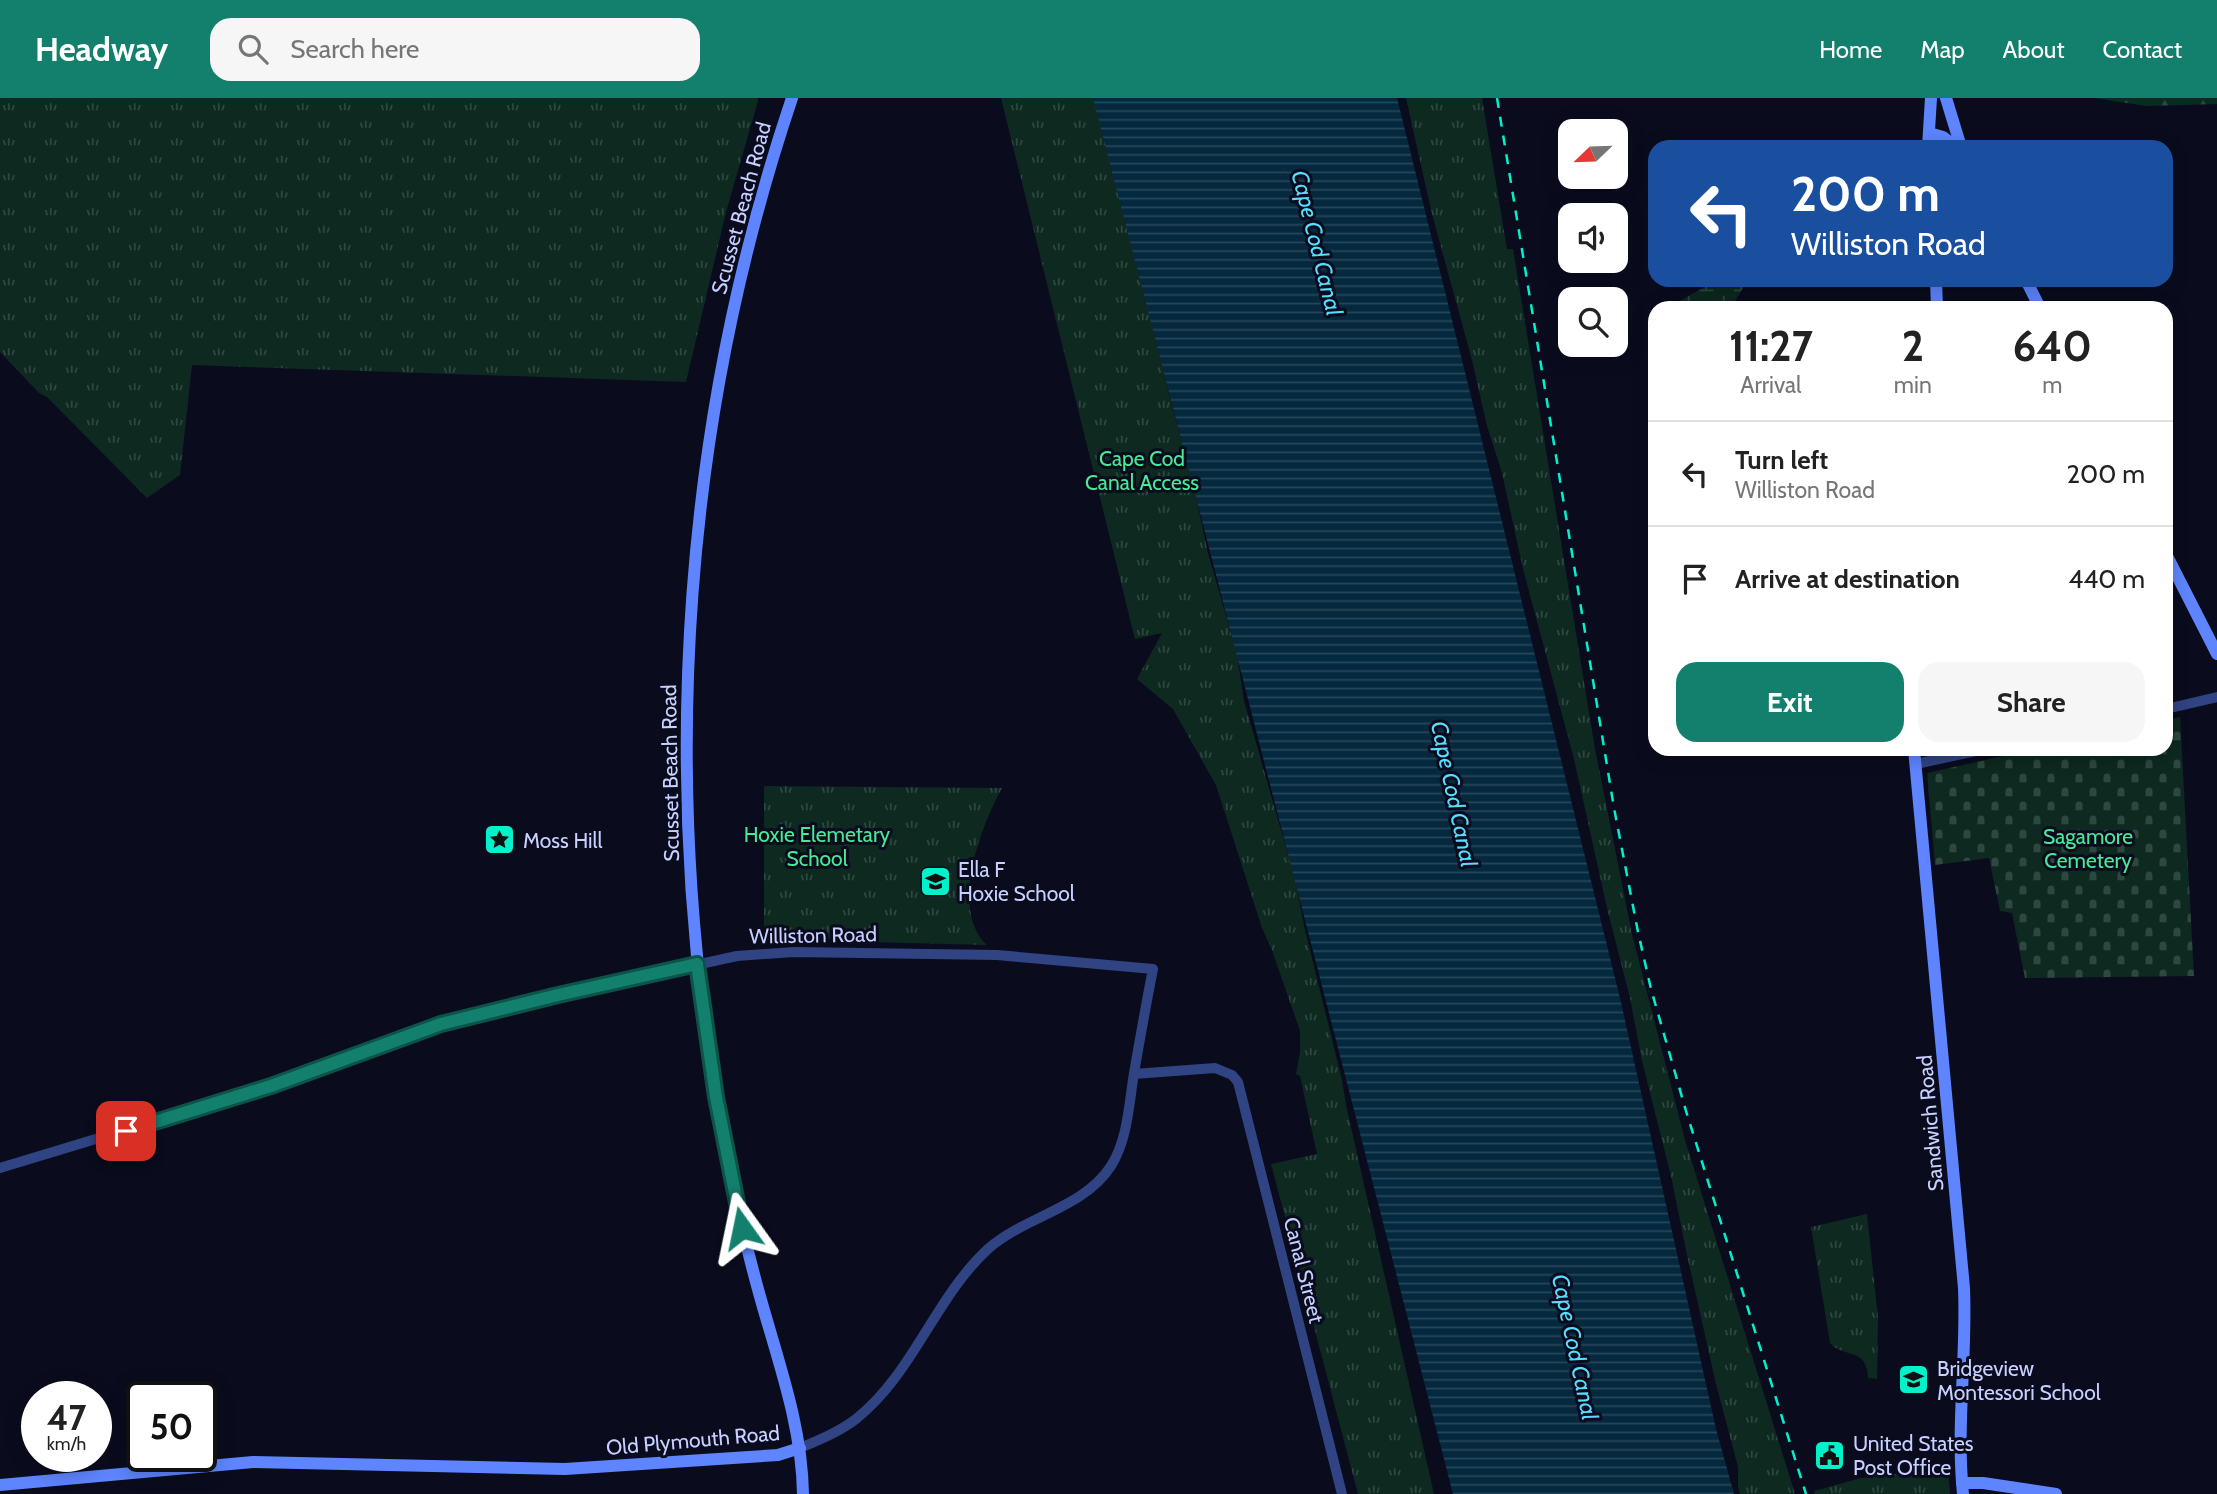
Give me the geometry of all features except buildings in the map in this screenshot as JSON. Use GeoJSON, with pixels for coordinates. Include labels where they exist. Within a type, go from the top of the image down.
{"type":"FeatureCollection","features":[{"type":"Feature","properties":{"kind":"main road","name":"Scusset Beach Road"},"geometry":{"type":"LineString","coordinates":[[792,98],[764,184],[741,275],[714,410],[699,511],[687,731],[688,833],[697,964],[713,1080],[728,1164],[751,1262],[794,1415],[800,1448],[803,1494]]}},
{"type":"Feature","properties":{"kind":"main road"},"geometry":{"type":"LineString","coordinates":[[1928,140],[1931,98]]}},
{"type":"Feature","properties":{"kind":"main road"},"geometry":{"type":"LineString","coordinates":[[1946,98],[1957,140]]}},
{"type":"Feature","properties":{"kind":"main road"},"geometry":{"type":"LineString","coordinates":[[1928,133],[1948,140]]}},
{"type":"Feature","properties":{"kind":"main road"},"geometry":{"type":"LineString","coordinates":[[2173,568],[2217,654]]}},
{"type":"Feature","properties":{"kind":"main road","name":"Sandwich Road"},"geometry":{"type":"LineString","coordinates":[[1915,756],[1964,1287],[1965,1335],[1960,1426],[1963,1489]]}},
{"type":"Feature","properties":{"kind":"main road","name":"Old Plymouth Road"},"geometry":{"type":"LineString","coordinates":[[0,1485],[236,1462],[565,1469],[778,1455],[800,1448]]}},
{"type":"Feature","properties":{"kind":"main road"},"geometry":{"type":"LineString","coordinates":[[1963,1489],[1983,1483],[2056,1494]]}},
{"type":"Feature","properties":{"kind":"street"},"geometry":{"type":"LineString","coordinates":[[2173,707],[2217,697]]}},
{"type":"Feature","properties":{"kind":"street"},"geometry":{"type":"LineString","coordinates":[[1916,764],[1952,756]]}},
{"type":"Feature","properties":{"kind":"street","name":"Williston Road"},"geometry":{"type":"LineString","coordinates":[[0,1168],[271,1086],[450,1021],[737,956],[794,952],[1013,956],[1153,969]]}},
{"type":"Feature","properties":{"kind":"street","name":"Old Plymouth Road"},"geometry":{"type":"LineString","coordinates":[[800,1448],[845,1426],[872,1405],[902,1368],[970,1268],[992,1245],[1084,1193],[1104,1176],[1122,1141],[1153,969]]}},
{"type":"Feature","properties":{"kind":"street","name":"Canal Street"},"geometry":{"type":"LineString","coordinates":[[1134,1074],[1215,1068],[1232,1075],[1241,1090],[1256,1162],[1342,1494]]}},
{"type":"Feature","properties":{"kind":"green space"},"geometry":{"type":"Polygon","coordinates":[[[0,98],[758,98],[758,101],[726,212],[686,382],[192,365],[180,475],[147,498],[0,352],[0,98]]]}},
{"type":"Feature","properties":{"kind":"green space","name":"Cape Cod Canal Access"},"geometry":{"type":"Polygon","coordinates":[[[1001,98],[1096,98],[1193,483],[1208,553],[1237,654],[1244,701],[1295,879],[1434,1494],[1358,1494],[1271,1164],[1317,1154],[1300,1076],[1296,1074],[1300,1031],[1262,928],[1216,785],[1173,709],[1137,679],[1162,633],[1135,639],[1001,98]]]}},
{"type":"Feature","properties":{"kind":"green space"},"geometry":{"type":"Polygon","coordinates":[[[1406,98],[1482,98],[1507,249],[1513,249],[1595,749],[1632,934],[1685,1140],[1795,1494],[1740,1494],[1738,1487],[1738,1467],[1716,1384],[1671,1176],[1642,1061],[1630,998],[1574,759],[1523,569],[1502,473],[1487,426],[1432,214],[1406,98]]]}},
{"type":"Feature","properties":{"kind":"green space"},"geometry":{"type":"Polygon","coordinates":[[[2095,98],[2217,98],[2217,104],[2146,106],[2095,98]]]}},
{"type":"Feature","properties":{"kind":"green space"},"geometry":{"type":"Polygon","coordinates":[[[1704,287],[1744,287],[1735,301],[1680,301],[1704,287]]]}},
{"type":"Feature","properties":{"kind":"green space","name":"Sagamore Cemetery"},"geometry":{"type":"Polygon","coordinates":[[[2180,717],[2194,976],[2025,978],[2012,913],[2000,911],[1989,858],[1935,865],[1927,773],[2004,756],[2173,756],[2173,719],[2180,717]]]}},
{"type":"Feature","properties":{"kind":"green space","name":"Hoxie Elemetary School"},"geometry":{"type":"Polygon","coordinates":[[[764,786],[1002,788],[985,824],[972,867],[970,911],[976,929],[987,945],[869,942],[868,939],[764,939],[764,786]]]}},
{"type":"Feature","properties":{"kind":"green space"},"geometry":{"type":"Polygon","coordinates":[[[1867,1214],[1878,1318],[1877,1379],[1868,1378],[1864,1361],[1859,1357],[1830,1343],[1811,1227],[1867,1214]]]}},
{"type":"Feature","properties":{"kind":"green space"},"geometry":{"type":"Polygon","coordinates":[[[1948,1468],[1950,1494],[1815,1494],[1814,1491],[1861,1478],[1948,1468]]]}},
{"type":"Feature","properties":{"kind":"water","name":"Cape Cod Canal"},"geometry":{"type":"Polygon","coordinates":[[[1093,98],[1397,98],[1620,998],[1716,1429],[1734,1494],[1453,1494],[1093,98]]]}},
{"type":"Feature","properties":{"kind":"railway"},"geometry":{"type":"LineString","coordinates":[[1497,98],[1614,808],[1638,932],[1651,989],[1686,1111],[1806,1494]]}},
{"type":"Feature","properties":{"kind":"place","name":"Moss Hill"},"geometry":{"type":"Point","coordinates":[500,840]}},
{"type":"Feature","properties":{"kind":"place","name":"Ella F Hoxie School"},"geometry":{"type":"Point","coordinates":[935,881]}},
{"type":"Feature","properties":{"kind":"place","name":"Bridgeview Montessori School"},"geometry":{"type":"Point","coordinates":[1914,1380]}},
{"type":"Feature","properties":{"kind":"place","name":"United States Post Office"},"geometry":{"type":"Point","coordinates":[1830,1455]}},
{"type":"Feature","properties":{"kind":"route"},"geometry":{"type":"LineString","coordinates":[[126,1131],[271,1086],[441,1024],[697,964],[716,1097],[742,1228]]}}]}
